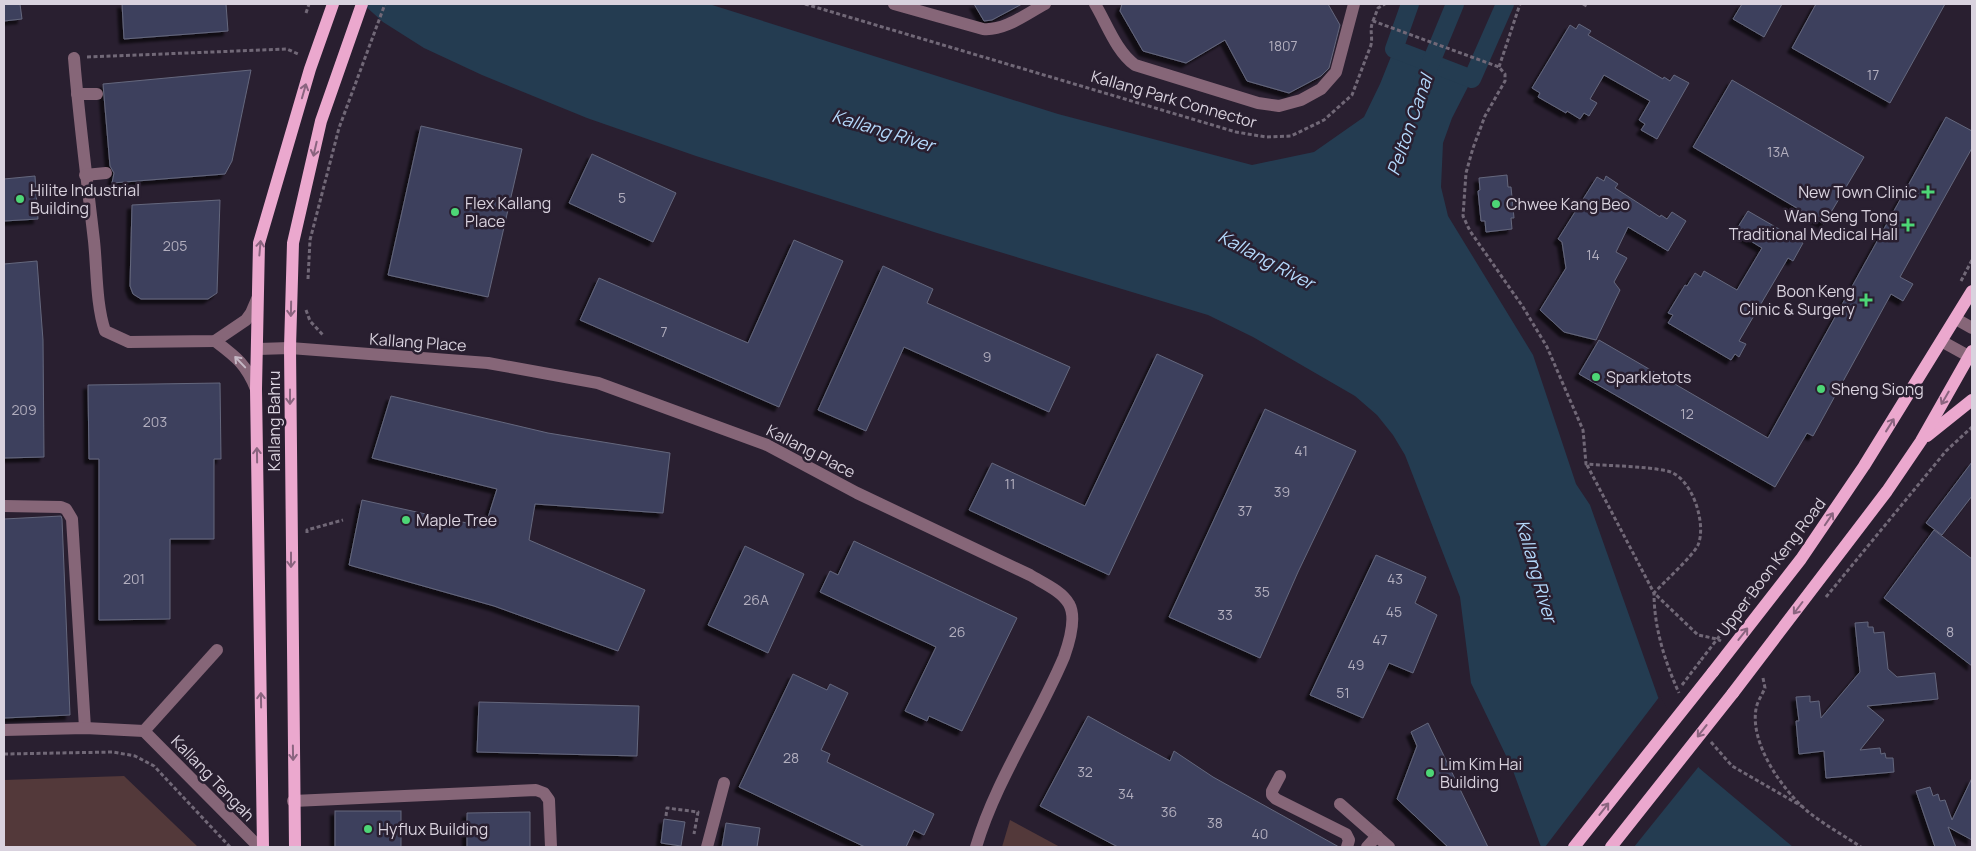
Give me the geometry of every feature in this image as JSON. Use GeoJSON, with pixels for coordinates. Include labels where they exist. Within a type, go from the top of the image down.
{"type":"FeatureCollection","features":[{"type":"Feature","properties":{"kind":"main road","name":"Kallang Bahru"},"geometry":{"type":"LineString","coordinates":[[261,847],[256,389],[259,243],[310,69],[333,4]]}},
{"type":"Feature","properties":{"kind":"main road","name":"Kallang Bahru"},"geometry":{"type":"LineString","coordinates":[[295,847],[293,801],[290,348],[293,243],[321,122],[362,4]]}},
{"type":"Feature","properties":{"kind":"main road","name":"Upper Boon Keng Road"},"geometry":{"type":"LineString","coordinates":[[1574,847],[1801,559],[1864,466],[1943,342],[1972,291]]}},
{"type":"Feature","properties":{"kind":"main road"},"geometry":{"type":"LineString","coordinates":[[1611,847],[1887,491],[1921,441],[1971,355]]}},
{"type":"Feature","properties":{"kind":"main road"},"geometry":{"type":"LineString","coordinates":[[1921,441],[1972,400]]}},
{"type":"Feature","properties":{"kind":"street"},"geometry":{"type":"LineString","coordinates":[[894,4],[992,30],[1002,27],[1045,4]]}},
{"type":"Feature","properties":{"kind":"street"},"geometry":{"type":"LineString","coordinates":[[1096,4],[1126,58],[1135,65],[1258,103],[1279,106],[1301,100],[1321,89],[1336,72],[1354,4]]}},
{"type":"Feature","properties":{"kind":"street"},"geometry":{"type":"LineString","coordinates":[[74,58],[85,175],[98,279],[100,316],[105,332],[129,342],[215,341]]}},
{"type":"Feature","properties":{"kind":"street"},"geometry":{"type":"LineString","coordinates":[[77,94],[97,94]]}},
{"type":"Feature","properties":{"kind":"street"},"geometry":{"type":"LineString","coordinates":[[85,175],[106,173]]}},
{"type":"Feature","properties":{"kind":"street","name":"Kallang Bahru"},"geometry":{"type":"LineString","coordinates":[[256,389],[247,369],[238,359],[215,341],[246,320],[258,296]]}},
{"type":"Feature","properties":{"kind":"street"},"geometry":{"type":"LineString","coordinates":[[1956,319],[1972,328]]}},
{"type":"Feature","properties":{"kind":"street"},"geometry":{"type":"LineString","coordinates":[[1943,342],[1971,355]]}},
{"type":"Feature","properties":{"kind":"street","name":"Kallang Place"},"geometry":{"type":"LineString","coordinates":[[258,349],[290,348],[488,363],[598,383],[767,445],[857,493],[1030,575],[1051,588],[1070,604],[1072,614],[1072,625],[1064,655],[1004,776],[976,847]]}},
{"type":"Feature","properties":{"kind":"street"},"geometry":{"type":"LineString","coordinates":[[4,506],[61,507],[66,510],[72,519],[85,728]]}},
{"type":"Feature","properties":{"kind":"street"},"geometry":{"type":"LineString","coordinates":[[4,730],[85,728],[144,730],[217,650]]}},
{"type":"Feature","properties":{"kind":"street","name":"Kallang Tengah"},"geometry":{"type":"LineString","coordinates":[[144,730],[261,847]]}},
{"type":"Feature","properties":{"kind":"street"},"geometry":{"type":"LineString","coordinates":[[1280,776],[1272,791],[1272,795],[1276,799],[1346,834],[1349,840],[1347,847]]}},
{"type":"Feature","properties":{"kind":"street"},"geometry":{"type":"LineString","coordinates":[[707,847],[724,783]]}},
{"type":"Feature","properties":{"kind":"street"},"geometry":{"type":"LineString","coordinates":[[293,801],[536,790],[544,792],[549,800],[551,847]]}},
{"type":"Feature","properties":{"kind":"street"},"geometry":{"type":"LineString","coordinates":[[1340,804],[1389,847]]}},
{"type":"Feature","properties":{"kind":"street"},"geometry":{"type":"LineString","coordinates":[[1367,847],[1376,836]]}},
{"type":"Feature","properties":{"kind":"path"},"geometry":{"type":"LineString","coordinates":[[306,12],[309,4]]}},
{"type":"Feature","properties":{"kind":"path"},"geometry":{"type":"LineString","coordinates":[[308,285],[310,240],[339,128],[385,4]]}},
{"type":"Feature","properties":{"kind":"path","name":"Kallang Park Connector"},"geometry":{"type":"LineString","coordinates":[[804,4],[1236,132],[1266,137],[1291,136],[1316,124],[1324,120],[1352,95],[1371,45],[1372,39],[1369,30],[1373,21]]}},
{"type":"Feature","properties":{"kind":"path"},"geometry":{"type":"LineString","coordinates":[[1385,4],[1378,8],[1373,21],[1499,67],[1505,74],[1505,81],[1484,116],[1473,148],[1466,173],[1464,216],[1470,231],[1523,307],[1547,347],[1583,430],[1586,464],[1654,593],[1698,634],[1717,639]]}},
{"type":"Feature","properties":{"kind":"path"},"geometry":{"type":"LineString","coordinates":[[1499,67],[1520,4]]}},
{"type":"Feature","properties":{"kind":"path"},"geometry":{"type":"LineString","coordinates":[[74,58],[287,49],[298,54]]}},
{"type":"Feature","properties":{"kind":"path"},"geometry":{"type":"LineString","coordinates":[[307,302],[306,311],[310,321],[321,334],[330,339]]}},
{"type":"Feature","properties":{"kind":"path"},"geometry":{"type":"LineString","coordinates":[[1823,602],[1946,451],[1972,427]]}},
{"type":"Feature","properties":{"kind":"path"},"geometry":{"type":"LineString","coordinates":[[1586,464],[1669,471],[1684,481],[1693,495],[1701,527],[1698,546],[1654,593]]}},
{"type":"Feature","properties":{"kind":"path"},"geometry":{"type":"LineString","coordinates":[[307,540],[307,530],[343,520]]}},
{"type":"Feature","properties":{"kind":"path"},"geometry":{"type":"LineString","coordinates":[[1701,660],[1801,531]]}},
{"type":"Feature","properties":{"kind":"path"},"geometry":{"type":"LineString","coordinates":[[1762,676],[1765,688],[1756,707],[1754,725],[1762,750],[1774,772],[1806,809],[1861,847]]}},
{"type":"Feature","properties":{"kind":"path"},"geometry":{"type":"LineString","coordinates":[[4,754],[113,752],[135,756],[154,766],[230,847]]}},
{"type":"Feature","properties":{"kind":"path"},"geometry":{"type":"LineString","coordinates":[[666,816],[667,808],[698,812],[693,838]]}},
{"type":"Feature","properties":{"kind":"shaded area"},"geometry":{"type":"Polygon","coordinates":[[[124,776],[198,847],[4,847],[4,780],[124,776]]]}},
{"type":"Feature","properties":{"kind":"shaded area"},"geometry":{"type":"Polygon","coordinates":[[[1010,820],[1060,847],[1002,847],[1010,820]]]}},
{"type":"Feature","properties":{"kind":"water","name":"Kallang River"},"geometry":{"type":"Polygon","coordinates":[[[363,4],[709,4],[1058,114],[1252,165],[1314,152],[1364,117],[1394,49],[1472,79],[1452,118],[1443,143],[1441,187],[1448,216],[1533,355],[1576,484],[1590,505],[1658,697],[1699,768],[1793,847],[1541,847],[1512,768],[1471,683],[1460,597],[1405,455],[1393,435],[1377,415],[1355,396],[1253,337],[1208,315],[937,233],[696,156],[587,118],[482,75],[424,48],[383,22],[363,4]]]}},
{"type":"Feature","properties":{"kind":"pier"},"geometry":{"type":"Polygon","coordinates":[[[1660,696],[1700,765],[1634,847],[1545,847],[1660,696]]]}},
{"type":"Feature","properties":{"kind":"building"},"geometry":{"type":"Polygon","coordinates":[[[4,4],[20,4],[22,19],[4,21],[4,4]]]}},
{"type":"Feature","properties":{"kind":"building"},"geometry":{"type":"Polygon","coordinates":[[[122,4],[226,4],[228,31],[124,39],[122,4]]]}},
{"type":"Feature","properties":{"kind":"building"},"geometry":{"type":"Polygon","coordinates":[[[974,4],[1022,4],[992,20],[984,21],[974,4]]]}},
{"type":"Feature","properties":{"kind":"building"},"geometry":{"type":"Polygon","coordinates":[[[1122,4],[1328,4],[1340,25],[1329,68],[1321,76],[1289,93],[1247,81],[1225,40],[1186,63],[1143,51],[1120,11],[1122,4]]]}},
{"type":"Feature","properties":{"kind":"building"},"geometry":{"type":"Polygon","coordinates":[[[1742,4],[1782,4],[1764,37],[1733,19],[1742,4]]]}},
{"type":"Feature","properties":{"kind":"building"},"geometry":{"type":"Polygon","coordinates":[[[1816,4],[1945,4],[1890,103],[1792,48],[1816,4]]]}},
{"type":"Feature","properties":{"kind":"building"},"geometry":{"type":"Polygon","coordinates":[[[1579,24],[1591,31],[1588,35],[1663,79],[1664,77],[1670,81],[1674,75],[1689,83],[1657,139],[1641,130],[1645,124],[1639,120],[1650,101],[1604,75],[1590,99],[1597,103],[1589,116],[1584,113],[1580,119],[1538,97],[1540,93],[1532,88],[1570,25],[1576,29],[1579,24]]]}},
{"type":"Feature","properties":{"kind":"building"},"geometry":{"type":"Polygon","coordinates":[[[251,70],[232,161],[225,174],[112,183],[114,173],[110,166],[103,84],[251,70]]]}},
{"type":"Feature","properties":{"kind":"building"},"geometry":{"type":"Polygon","coordinates":[[[1732,80],[1864,157],[1824,224],[1693,147],[1732,80]]]}},
{"type":"Feature","properties":{"kind":"building"},"geometry":{"type":"Polygon","coordinates":[[[1946,117],[1972,131],[1972,148],[1900,277],[1913,284],[1903,301],[1891,294],[1813,436],[1807,433],[1775,487],[1579,374],[1599,340],[1768,438],[1946,117]]]}},
{"type":"Feature","properties":{"kind":"building","name":"Flex Kallang Place"},"geometry":{"type":"Polygon","coordinates":[[[421,126],[522,149],[488,297],[388,275],[421,126]]]}},
{"type":"Feature","properties":{"kind":"building"},"geometry":{"type":"Polygon","coordinates":[[[592,154],[676,193],[653,242],[569,203],[592,154]]]}},
{"type":"Feature","properties":{"kind":"building","name":"Chwee Kang Beo"},"geometry":{"type":"Polygon","coordinates":[[[1507,175],[1508,187],[1511,187],[1514,218],[1511,218],[1512,229],[1486,232],[1485,221],[1481,221],[1478,191],[1480,190],[1479,178],[1507,175]]]}},
{"type":"Feature","properties":{"kind":"building","name":"Hilite Industrial Building"},"geometry":{"type":"Polygon","coordinates":[[[35,176],[38,219],[4,221],[4,179],[35,176]]]}},
{"type":"Feature","properties":{"kind":"building"},"geometry":{"type":"Polygon","coordinates":[[[1606,176],[1618,184],[1615,188],[1660,217],[1661,215],[1667,219],[1672,212],[1686,221],[1668,251],[1628,227],[1616,252],[1627,258],[1614,282],[1620,290],[1596,340],[1564,332],[1540,310],[1566,268],[1562,242],[1558,239],[1597,177],[1604,181],[1606,176]]]}},
{"type":"Feature","properties":{"kind":"building"},"geometry":{"type":"Polygon","coordinates":[[[220,200],[217,293],[208,299],[141,299],[133,294],[130,286],[132,205],[220,200]]]}},
{"type":"Feature","properties":{"kind":"building"},"geometry":{"type":"Polygon","coordinates":[[[1748,211],[1803,243],[1793,261],[1788,258],[1739,341],[1746,344],[1739,357],[1735,354],[1731,360],[1668,323],[1673,315],[1668,313],[1685,285],[1687,286],[1695,273],[1701,277],[1704,271],[1737,290],[1762,248],[1741,235],[1744,231],[1738,227],[1748,211]]]}},
{"type":"Feature","properties":{"kind":"building"},"geometry":{"type":"Polygon","coordinates":[[[794,240],[843,261],[779,407],[580,320],[599,278],[748,343],[794,240]]]}},
{"type":"Feature","properties":{"kind":"building"},"geometry":{"type":"Polygon","coordinates":[[[37,261],[43,340],[44,457],[4,458],[4,264],[37,261]]]}},
{"type":"Feature","properties":{"kind":"building"},"geometry":{"type":"Polygon","coordinates":[[[883,266],[933,289],[927,303],[1070,367],[1049,412],[904,347],[866,431],[818,410],[883,266]]]}},
{"type":"Feature","properties":{"kind":"building"},"geometry":{"type":"Polygon","coordinates":[[[1157,354],[1203,375],[1109,575],[969,510],[992,463],[1085,506],[1157,354]]]}},
{"type":"Feature","properties":{"kind":"building"},"geometry":{"type":"Polygon","coordinates":[[[220,383],[221,459],[214,459],[214,539],[170,539],[170,619],[99,620],[99,459],[89,459],[88,385],[220,383]]]}},
{"type":"Feature","properties":{"kind":"building","name":"Maple Tree"},"geometry":{"type":"Polygon","coordinates":[[[391,396],[548,433],[670,453],[663,513],[535,504],[529,540],[645,590],[618,651],[494,606],[349,565],[362,500],[485,527],[497,489],[372,458],[391,396]]]}},
{"type":"Feature","properties":{"kind":"building"},"geometry":{"type":"Polygon","coordinates":[[[1265,409],[1356,451],[1298,572],[1260,658],[1169,617],[1265,409]]]}},
{"type":"Feature","properties":{"kind":"building"},"geometry":{"type":"Polygon","coordinates":[[[1972,462],[1972,496],[1942,535],[1926,523],[1972,462]]]}},
{"type":"Feature","properties":{"kind":"building"},"geometry":{"type":"Polygon","coordinates":[[[61,516],[70,715],[4,718],[4,519],[61,516]]]}},
{"type":"Feature","properties":{"kind":"building"},"geometry":{"type":"Polygon","coordinates":[[[1934,530],[1972,559],[1972,666],[1884,598],[1934,530]]]}},
{"type":"Feature","properties":{"kind":"building"},"geometry":{"type":"Polygon","coordinates":[[[854,541],[1017,618],[962,731],[929,716],[927,721],[905,711],[936,647],[820,592],[830,571],[838,575],[854,541]]]}},
{"type":"Feature","properties":{"kind":"building"},"geometry":{"type":"Polygon","coordinates":[[[745,546],[804,574],[768,653],[708,625],[745,546]]]}},
{"type":"Feature","properties":{"kind":"building"},"geometry":{"type":"Polygon","coordinates":[[[1376,555],[1426,577],[1415,603],[1437,615],[1413,673],[1389,663],[1363,718],[1310,695],[1376,555]]]}},
{"type":"Feature","properties":{"kind":"building"},"geometry":{"type":"Polygon","coordinates":[[[1868,622],[1868,627],[1873,627],[1874,633],[1884,632],[1888,669],[1897,677],[1935,673],[1938,699],[1867,706],[1884,720],[1860,750],[1880,748],[1881,754],[1885,753],[1886,758],[1893,758],[1894,772],[1826,778],[1824,751],[1799,754],[1796,721],[1799,721],[1796,697],[1810,696],[1810,702],[1819,701],[1821,718],[1860,672],[1855,623],[1868,622]]]}},
{"type":"Feature","properties":{"kind":"building"},"geometry":{"type":"Polygon","coordinates":[[[793,674],[827,690],[830,684],[848,693],[821,750],[830,754],[827,762],[934,814],[924,835],[914,830],[906,847],[865,847],[739,787],[793,674]]]}},
{"type":"Feature","properties":{"kind":"building"},"geometry":{"type":"Polygon","coordinates":[[[479,702],[639,706],[637,756],[477,752],[479,702]]]}},
{"type":"Feature","properties":{"kind":"building"},"geometry":{"type":"Polygon","coordinates":[[[1088,716],[1170,761],[1174,751],[1213,777],[1339,847],[1118,847],[1040,806],[1088,716]]]}},
{"type":"Feature","properties":{"kind":"building","name":"Lim Kim Hai Building"},"geometry":{"type":"Polygon","coordinates":[[[1428,723],[1488,847],[1448,847],[1397,799],[1417,746],[1411,732],[1428,723]]]}},
{"type":"Feature","properties":{"kind":"building"},"geometry":{"type":"Polygon","coordinates":[[[1972,778],[1972,840],[1948,827],[1956,847],[1935,847],[1916,791],[1930,787],[1933,796],[1938,794],[1940,801],[1945,800],[1952,820],[1972,778]]]}},
{"type":"Feature","properties":{"kind":"building","name":"Hyflux Building"},"geometry":{"type":"Polygon","coordinates":[[[335,811],[401,811],[401,847],[335,847],[335,811]]]}},
{"type":"Feature","properties":{"kind":"building","name":"Hyflux Building"},"geometry":{"type":"Polygon","coordinates":[[[530,812],[530,847],[467,847],[467,813],[530,812]]]}},
{"type":"Feature","properties":{"kind":"building"},"geometry":{"type":"Polygon","coordinates":[[[664,819],[685,822],[681,846],[661,843],[664,819]]]}},
{"type":"Feature","properties":{"kind":"building"},"geometry":{"type":"Polygon","coordinates":[[[726,823],[760,828],[757,847],[722,847],[726,823]]]}},
{"type":"Feature","properties":{"kind":"waterway","name":"Pelton Canal"},"geometry":{"type":"LineString","coordinates":[[1410,4],[1394,49],[1472,79],[1505,4]]}},
{"type":"Feature","properties":{"kind":"waterway","name":"Pelton Canal"},"geometry":{"type":"LineString","coordinates":[[1422,84],[1455,4]]}},
{"type":"Feature","properties":{"kind":"place","name":"New Town Clinic"},"geometry":{"type":"Point","coordinates":[1928,192]}},
{"type":"Feature","properties":{"kind":"place","name":"Hilite Industrial Building"},"geometry":{"type":"Point","coordinates":[20,199]}},
{"type":"Feature","properties":{"kind":"place","name":"Chwee Kang Beo"},"geometry":{"type":"Point","coordinates":[1496,204]}},
{"type":"Feature","properties":{"kind":"place","name":"Flex Kallang Place"},"geometry":{"type":"Point","coordinates":[455,212]}},
{"type":"Feature","properties":{"kind":"place","name":"Wan Seng Tong Traditional Medical Hall"},"geometry":{"type":"Point","coordinates":[1908,225]}},
{"type":"Feature","properties":{"kind":"place","name":"Boon Keng Clinic & Surgery"},"geometry":{"type":"Point","coordinates":[1866,300]}},
{"type":"Feature","properties":{"kind":"place","name":"Sparkletots"},"geometry":{"type":"Point","coordinates":[1596,377]}},
{"type":"Feature","properties":{"kind":"place","name":"Sheng Siong"},"geometry":{"type":"Point","coordinates":[1821,389]}},
{"type":"Feature","properties":{"kind":"place","name":"Maple Tree"},"geometry":{"type":"Point","coordinates":[406,520]}},
{"type":"Feature","properties":{"kind":"place","name":"Lim Kim Hai Building"},"geometry":{"type":"Point","coordinates":[1430,773]}},
{"type":"Feature","properties":{"kind":"place","name":"Hyflux Building"},"geometry":{"type":"Point","coordinates":[368,829]}}]}
